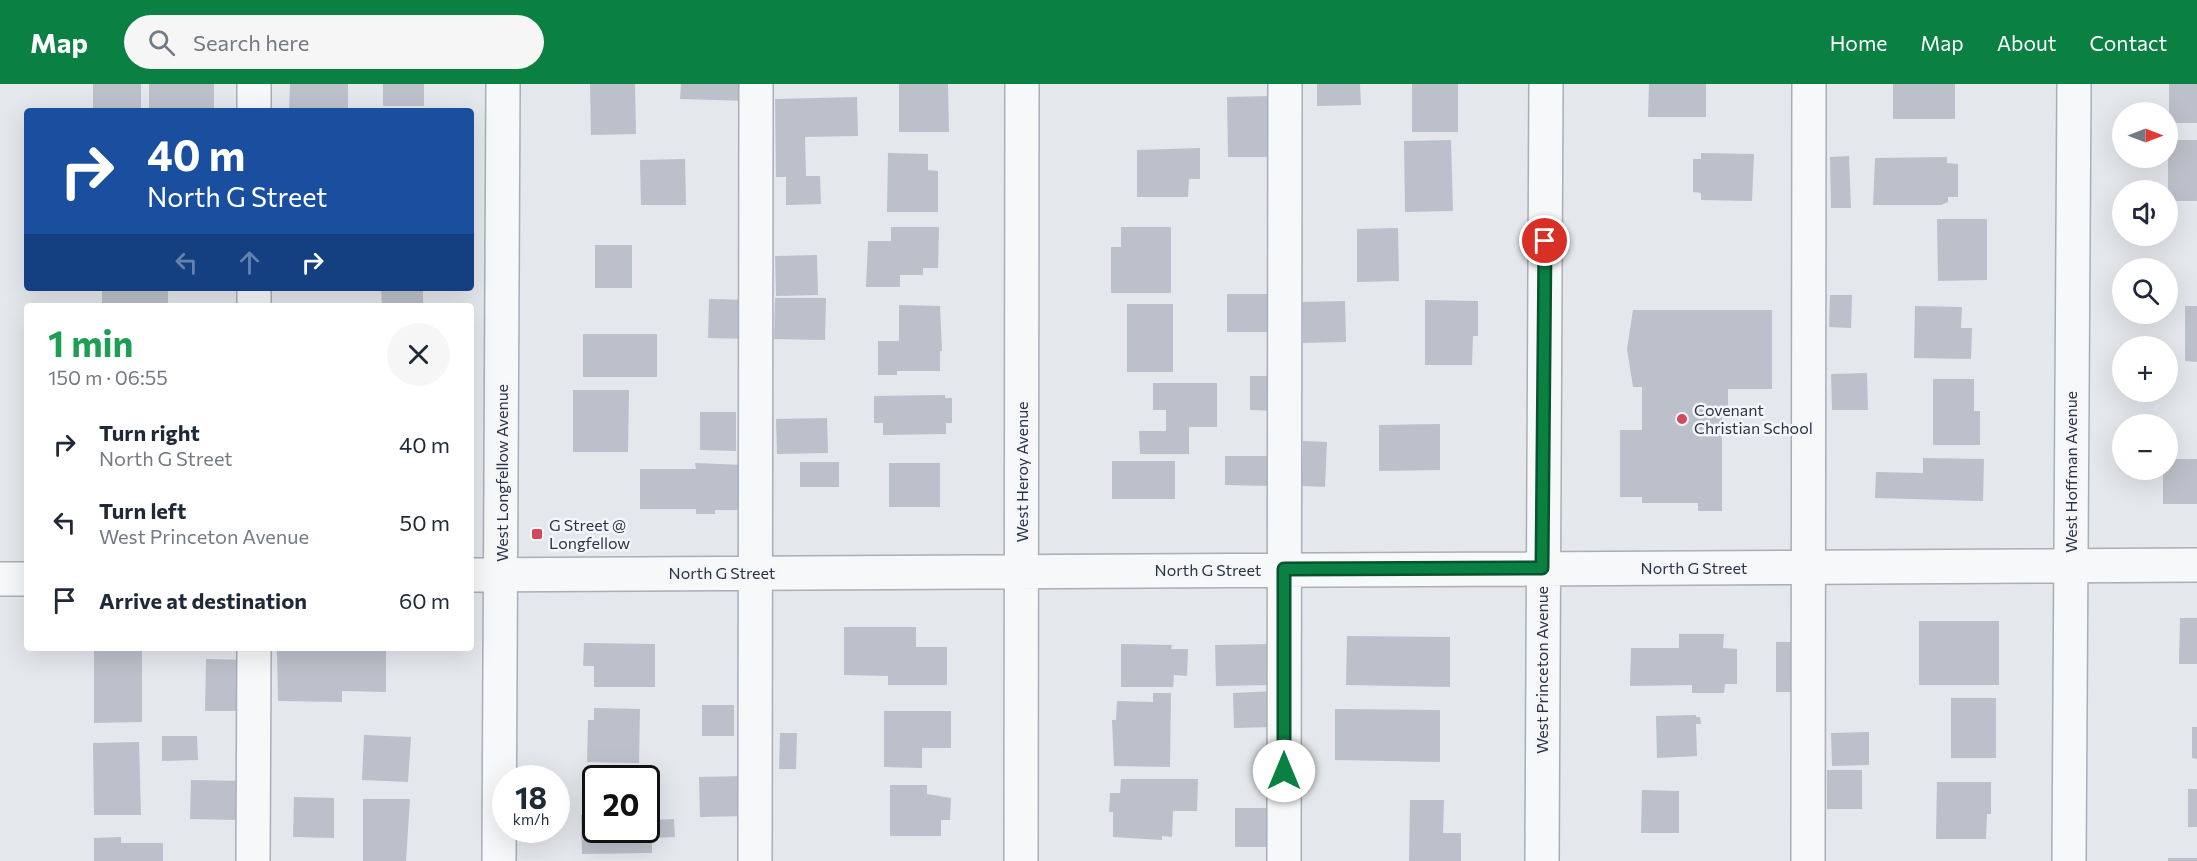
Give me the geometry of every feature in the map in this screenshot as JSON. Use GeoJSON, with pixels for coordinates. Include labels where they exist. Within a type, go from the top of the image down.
{"type":"FeatureCollection","features":[{"type":"Feature","properties":{"kind":"street"},"geometry":{"type":"LineString","coordinates":[[254,84],[254,108]]}},
{"type":"Feature","properties":{"kind":"street","name":"West Longfellow Avenue"},"geometry":{"type":"LineString","coordinates":[[499,861],[487,575],[503,84]]}},
{"type":"Feature","properties":{"kind":"street"},"geometry":{"type":"LineString","coordinates":[[755,861],[756,84]]}},
{"type":"Feature","properties":{"kind":"street","name":"West Heroy Avenue"},"geometry":{"type":"LineString","coordinates":[[1021,861],[1022,84]]}},
{"type":"Feature","properties":{"kind":"street"},"geometry":{"type":"LineString","coordinates":[[1284,861],[1285,84]]}},
{"type":"Feature","properties":{"kind":"street","name":"West Princeton Avenue"},"geometry":{"type":"LineString","coordinates":[[1542,861],[1546,84]]}},
{"type":"Feature","properties":{"kind":"street"},"geometry":{"type":"LineString","coordinates":[[1808,861],[1809,84]]}},
{"type":"Feature","properties":{"kind":"street","name":"West Hoffman Avenue"},"geometry":{"type":"LineString","coordinates":[[2069,861],[2074,84]]}},
{"type":"Feature","properties":{"kind":"street","name":"North G Street"},"geometry":{"type":"LineString","coordinates":[[487,575],[1284,569],[2197,566]]}},
{"type":"Feature","properties":{"kind":"street"},"geometry":{"type":"LineString","coordinates":[[0,579],[24,579]]}},
{"type":"Feature","properties":{"kind":"street"},"geometry":{"type":"LineString","coordinates":[[253,861],[254,651]]}},
{"type":"Feature","properties":{"kind":"building"},"geometry":{"type":"Polygon","coordinates":[[[93,84],[141,84],[141,108],[93,108],[93,84]]]}},
{"type":"Feature","properties":{"kind":"building"},"geometry":{"type":"Polygon","coordinates":[[[149,84],[214,84],[214,108],[149,108],[149,84]]]}},
{"type":"Feature","properties":{"kind":"building"},"geometry":{"type":"Polygon","coordinates":[[[290,84],[348,84],[348,108],[289,108],[290,84]]]}},
{"type":"Feature","properties":{"kind":"building"},"geometry":{"type":"Polygon","coordinates":[[[383,84],[424,84],[424,106],[383,106],[383,84]]]}},
{"type":"Feature","properties":{"kind":"building"},"geometry":{"type":"Polygon","coordinates":[[[590,84],[635,84],[636,134],[591,135],[590,84]]]}},
{"type":"Feature","properties":{"kind":"building"},"geometry":{"type":"Polygon","coordinates":[[[681,84],[751,84],[751,101],[680,99],[681,84]]]}},
{"type":"Feature","properties":{"kind":"building"},"geometry":{"type":"Polygon","coordinates":[[[899,84],[948,84],[949,132],[899,132],[899,84]]]}},
{"type":"Feature","properties":{"kind":"building"},"geometry":{"type":"Polygon","coordinates":[[[1317,84],[1360,84],[1361,105],[1317,106],[1317,84]]]}},
{"type":"Feature","properties":{"kind":"building"},"geometry":{"type":"Polygon","coordinates":[[[1412,84],[1458,84],[1458,132],[1412,132],[1412,84]]]}},
{"type":"Feature","properties":{"kind":"building"},"geometry":{"type":"Polygon","coordinates":[[[1649,84],[1706,84],[1706,117],[1648,117],[1649,84]]]}},
{"type":"Feature","properties":{"kind":"building"},"geometry":{"type":"Polygon","coordinates":[[[1893,84],[1955,84],[1955,119],[1893,119],[1893,84]]]}},
{"type":"Feature","properties":{"kind":"building"},"geometry":{"type":"Polygon","coordinates":[[[2169,84],[2197,84],[2197,123],[2178,123],[2178,102],[2169,102],[2169,84]]]}},
{"type":"Feature","properties":{"kind":"building"},"geometry":{"type":"Polygon","coordinates":[[[1277,96],[1278,157],[1228,157],[1227,97],[1277,96]]]}},
{"type":"Feature","properties":{"kind":"building"},"geometry":{"type":"Polygon","coordinates":[[[857,97],[858,136],[805,137],[806,176],[820,176],[821,204],[786,205],[786,177],[776,177],[775,99],[857,97]]]}},
{"type":"Feature","properties":{"kind":"building"},"geometry":{"type":"Polygon","coordinates":[[[1451,140],[1453,211],[1405,212],[1404,141],[1451,140]]]}},
{"type":"Feature","properties":{"kind":"building"},"geometry":{"type":"Polygon","coordinates":[[[2178,140],[2197,140],[2197,201],[2178,201],[2178,180],[2168,180],[2168,168],[2178,168],[2178,140]]]}},
{"type":"Feature","properties":{"kind":"building"},"geometry":{"type":"Polygon","coordinates":[[[1200,148],[1200,179],[1189,179],[1188,197],[1137,197],[1137,150],[1200,148]]]}},
{"type":"Feature","properties":{"kind":"building"},"geometry":{"type":"Polygon","coordinates":[[[888,153],[928,154],[928,170],[938,171],[938,212],[887,212],[888,153]]]}},
{"type":"Feature","properties":{"kind":"building"},"geometry":{"type":"Polygon","coordinates":[[[1701,153],[1754,154],[1752,201],[1701,200],[1701,193],[1693,192],[1693,159],[1701,159],[1701,153]]]}},
{"type":"Feature","properties":{"kind":"building"},"geometry":{"type":"Polygon","coordinates":[[[1849,156],[1851,208],[1831,208],[1830,157],[1849,156]]]}},
{"type":"Feature","properties":{"kind":"building"},"geometry":{"type":"Polygon","coordinates":[[[1947,157],[1947,163],[1958,164],[1958,197],[1948,197],[1948,202],[1941,205],[1873,205],[1875,158],[1947,157]]]}},
{"type":"Feature","properties":{"kind":"building"},"geometry":{"type":"Polygon","coordinates":[[[685,159],[686,205],[641,205],[640,160],[685,159]]]}},
{"type":"Feature","properties":{"kind":"building"},"geometry":{"type":"Polygon","coordinates":[[[1937,219],[1987,219],[1987,280],[1938,281],[1937,219]]]}},
{"type":"Feature","properties":{"kind":"building"},"geometry":{"type":"Polygon","coordinates":[[[891,227],[939,227],[938,268],[923,268],[923,275],[900,275],[900,287],[866,287],[868,241],[891,241],[891,227]]]}},
{"type":"Feature","properties":{"kind":"building"},"geometry":{"type":"Polygon","coordinates":[[[1121,227],[1171,227],[1171,293],[1111,293],[1111,247],[1121,247],[1121,227]]]}},
{"type":"Feature","properties":{"kind":"building"},"geometry":{"type":"Polygon","coordinates":[[[1398,228],[1399,281],[1357,282],[1357,229],[1398,228]]]}},
{"type":"Feature","properties":{"kind":"building"},"geometry":{"type":"Polygon","coordinates":[[[595,245],[632,245],[632,288],[595,288],[595,245]]]}},
{"type":"Feature","properties":{"kind":"building"},"geometry":{"type":"Polygon","coordinates":[[[817,255],[818,295],[776,296],[775,256],[817,255]]]}},
{"type":"Feature","properties":{"kind":"building"},"geometry":{"type":"Polygon","coordinates":[[[102,291],[168,291],[168,303],[102,303],[102,291]]]}},
{"type":"Feature","properties":{"kind":"building"},"geometry":{"type":"Polygon","coordinates":[[[381,291],[423,291],[423,303],[382,303],[381,291]]]}},
{"type":"Feature","properties":{"kind":"building"},"geometry":{"type":"Polygon","coordinates":[[[1227,294],[1277,294],[1277,332],[1227,332],[1227,294]]]}},
{"type":"Feature","properties":{"kind":"building"},"geometry":{"type":"Polygon","coordinates":[[[1830,295],[1852,295],[1851,328],[1829,327],[1830,295]]]}},
{"type":"Feature","properties":{"kind":"building"},"geometry":{"type":"Polygon","coordinates":[[[775,298],[826,298],[825,340],[774,339],[775,298]]]}},
{"type":"Feature","properties":{"kind":"building"},"geometry":{"type":"Polygon","coordinates":[[[709,299],[751,300],[751,339],[708,338],[709,299]]]}},
{"type":"Feature","properties":{"kind":"building"},"geometry":{"type":"Polygon","coordinates":[[[1425,300],[1478,301],[1478,336],[1473,336],[1472,365],[1425,365],[1425,300]]]}},
{"type":"Feature","properties":{"kind":"building"},"geometry":{"type":"Polygon","coordinates":[[[1345,301],[1346,342],[1303,343],[1302,302],[1345,301]]]}},
{"type":"Feature","properties":{"kind":"building"},"geometry":{"type":"Polygon","coordinates":[[[1127,304],[1173,304],[1173,372],[1127,372],[1127,304]]]}},
{"type":"Feature","properties":{"kind":"building"},"geometry":{"type":"Polygon","coordinates":[[[899,305],[940,306],[942,351],[940,351],[940,371],[897,371],[897,375],[878,375],[878,341],[899,341],[899,305]]]}},
{"type":"Feature","properties":{"kind":"building"},"geometry":{"type":"Polygon","coordinates":[[[1915,306],[1962,307],[1961,328],[1972,328],[1971,359],[1914,358],[1915,306]]]}},
{"type":"Feature","properties":{"kind":"building"},"geometry":{"type":"Polygon","coordinates":[[[2185,306],[2197,306],[2197,362],[2185,361],[2185,306]]]}},
{"type":"Feature","properties":{"kind":"building","name":"Covenant Christian School"},"geometry":{"type":"Polygon","coordinates":[[[1633,310],[1772,310],[1772,389],[1728,389],[1728,407],[1722,407],[1722,511],[1698,511],[1698,503],[1642,503],[1642,497],[1620,497],[1620,430],[1642,430],[1642,387],[1633,387],[1627,349],[1633,310]]]}},
{"type":"Feature","properties":{"kind":"building"},"geometry":{"type":"Polygon","coordinates":[[[583,334],[657,334],[657,377],[583,377],[583,334]]]}},
{"type":"Feature","properties":{"kind":"building"},"geometry":{"type":"Polygon","coordinates":[[[1867,373],[1868,410],[1832,410],[1831,374],[1867,373]]]}},
{"type":"Feature","properties":{"kind":"building"},"geometry":{"type":"Polygon","coordinates":[[[1250,376],[1277,376],[1276,411],[1250,410],[1250,376]]]}},
{"type":"Feature","properties":{"kind":"building"},"geometry":{"type":"Polygon","coordinates":[[[1933,379],[1974,379],[1974,411],[1980,411],[1980,445],[1933,445],[1933,379]]]}},
{"type":"Feature","properties":{"kind":"building"},"geometry":{"type":"Polygon","coordinates":[[[1153,383],[1217,383],[1217,427],[1189,427],[1189,454],[1140,454],[1139,431],[1166,431],[1166,410],[1153,410],[1153,383]]]}},
{"type":"Feature","properties":{"kind":"building"},"geometry":{"type":"Polygon","coordinates":[[[573,390],[629,390],[628,452],[573,452],[573,390]]]}},
{"type":"Feature","properties":{"kind":"building"},"geometry":{"type":"Polygon","coordinates":[[[945,395],[945,398],[952,398],[952,423],[946,423],[946,434],[883,435],[883,423],[874,423],[874,396],[945,395]]]}},
{"type":"Feature","properties":{"kind":"building"},"geometry":{"type":"Polygon","coordinates":[[[700,412],[736,412],[736,451],[700,450],[700,412]]]}},
{"type":"Feature","properties":{"kind":"building"},"geometry":{"type":"Polygon","coordinates":[[[827,418],[828,453],[777,454],[776,419],[827,418]]]}},
{"type":"Feature","properties":{"kind":"building"},"geometry":{"type":"Polygon","coordinates":[[[1440,424],[1440,470],[1379,471],[1379,425],[1440,424]]]}},
{"type":"Feature","properties":{"kind":"building"},"geometry":{"type":"Polygon","coordinates":[[[1303,441],[1327,442],[1325,487],[1302,486],[1303,441]]]}},
{"type":"Feature","properties":{"kind":"building"},"geometry":{"type":"Polygon","coordinates":[[[1225,456],[1275,456],[1275,486],[1225,485],[1225,456]]]}},
{"type":"Feature","properties":{"kind":"building"},"geometry":{"type":"Polygon","coordinates":[[[1923,458],[1984,459],[1983,501],[1875,498],[1876,472],[1923,473],[1923,458]]]}},
{"type":"Feature","properties":{"kind":"building"},"geometry":{"type":"Polygon","coordinates":[[[2178,459],[2197,459],[2197,504],[2163,504],[2163,480],[2178,480],[2178,459]]]}},
{"type":"Feature","properties":{"kind":"building"},"geometry":{"type":"Polygon","coordinates":[[[1112,461],[1175,461],[1175,499],[1112,499],[1112,461]]]}},
{"type":"Feature","properties":{"kind":"building"},"geometry":{"type":"Polygon","coordinates":[[[800,462],[839,462],[839,487],[800,487],[800,462]]]}},
{"type":"Feature","properties":{"kind":"building"},"geometry":{"type":"Polygon","coordinates":[[[695,463],[744,465],[743,510],[715,510],[715,514],[696,514],[696,509],[640,509],[640,469],[696,469],[695,463]]]}},
{"type":"Feature","properties":{"kind":"building"},"geometry":{"type":"Polygon","coordinates":[[[889,463],[940,463],[940,507],[889,507],[889,463]]]}},
{"type":"Feature","properties":{"kind":"building"},"geometry":{"type":"Polygon","coordinates":[[[2180,618],[2197,618],[2197,664],[2179,664],[2180,618]]]}},
{"type":"Feature","properties":{"kind":"building"},"geometry":{"type":"Polygon","coordinates":[[[1919,621],[1999,621],[1999,685],[1919,685],[1919,621]]]}},
{"type":"Feature","properties":{"kind":"building"},"geometry":{"type":"Polygon","coordinates":[[[844,627],[916,627],[916,647],[947,647],[947,685],[888,685],[888,676],[844,675],[844,627]]]}},
{"type":"Feature","properties":{"kind":"building"},"geometry":{"type":"Polygon","coordinates":[[[1679,634],[1724,634],[1723,648],[1737,649],[1737,684],[1725,684],[1724,693],[1692,693],[1692,685],[1630,686],[1631,648],[1679,648],[1679,634]]]}},
{"type":"Feature","properties":{"kind":"building"},"geometry":{"type":"Polygon","coordinates":[[[1347,636],[1450,637],[1450,687],[1346,685],[1347,636]]]}},
{"type":"Feature","properties":{"kind":"building"},"geometry":{"type":"Polygon","coordinates":[[[1776,642],[1799,642],[1799,692],[1776,692],[1776,642]]]}},
{"type":"Feature","properties":{"kind":"building"},"geometry":{"type":"Polygon","coordinates":[[[584,643],[655,644],[655,687],[594,687],[594,666],[583,666],[584,643]]]}},
{"type":"Feature","properties":{"kind":"building"},"geometry":{"type":"Polygon","coordinates":[[[1121,644],[1172,645],[1171,649],[1188,649],[1187,676],[1174,675],[1173,687],[1121,687],[1121,644]]]}},
{"type":"Feature","properties":{"kind":"building"},"geometry":{"type":"Polygon","coordinates":[[[1273,644],[1274,685],[1216,686],[1215,645],[1273,644]]]}},
{"type":"Feature","properties":{"kind":"building"},"geometry":{"type":"Polygon","coordinates":[[[94,651],[142,651],[142,722],[94,723],[94,651]]]}},
{"type":"Feature","properties":{"kind":"building"},"geometry":{"type":"Polygon","coordinates":[[[277,651],[386,651],[386,692],[342,691],[342,702],[278,701],[277,651]]]}},
{"type":"Feature","properties":{"kind":"building"},"geometry":{"type":"Polygon","coordinates":[[[206,659],[248,660],[247,711],[205,711],[206,659]]]}},
{"type":"Feature","properties":{"kind":"building"},"geometry":{"type":"Polygon","coordinates":[[[1275,691],[1276,727],[1234,728],[1233,693],[1275,691]]]}},
{"type":"Feature","properties":{"kind":"building"},"geometry":{"type":"Polygon","coordinates":[[[1153,693],[1171,693],[1170,767],[1114,766],[1112,720],[1116,720],[1117,701],[1153,702],[1153,693]]]}},
{"type":"Feature","properties":{"kind":"building"},"geometry":{"type":"Polygon","coordinates":[[[1951,698],[1996,698],[1996,758],[1951,758],[1951,698]]]}},
{"type":"Feature","properties":{"kind":"building"},"geometry":{"type":"Polygon","coordinates":[[[702,705],[734,705],[734,736],[702,736],[702,705]]]}},
{"type":"Feature","properties":{"kind":"building"},"geometry":{"type":"Polygon","coordinates":[[[594,708],[640,709],[639,763],[587,762],[588,720],[594,720],[594,708]]]}},
{"type":"Feature","properties":{"kind":"building"},"geometry":{"type":"Polygon","coordinates":[[[1335,709],[1440,710],[1440,762],[1335,760],[1335,709]]]}},
{"type":"Feature","properties":{"kind":"building"},"geometry":{"type":"Polygon","coordinates":[[[884,711],[951,711],[951,748],[922,748],[922,768],[884,767],[884,711]]]}},
{"type":"Feature","properties":{"kind":"building"},"geometry":{"type":"Polygon","coordinates":[[[1696,715],[1700,717],[1701,724],[1696,724],[1697,756],[1657,758],[1656,716],[1696,715]]]}},
{"type":"Feature","properties":{"kind":"building"},"geometry":{"type":"Polygon","coordinates":[[[2192,727],[2197,727],[2197,759],[2192,758],[2192,727]]]}},
{"type":"Feature","properties":{"kind":"building"},"geometry":{"type":"Polygon","coordinates":[[[1869,732],[1869,765],[1832,766],[1831,733],[1869,732]]]}},
{"type":"Feature","properties":{"kind":"building"},"geometry":{"type":"Polygon","coordinates":[[[780,733],[797,733],[796,769],[779,769],[780,733]]]}},
{"type":"Feature","properties":{"kind":"building"},"geometry":{"type":"Polygon","coordinates":[[[364,735],[411,737],[408,782],[362,780],[364,735]]]}},
{"type":"Feature","properties":{"kind":"building"},"geometry":{"type":"Polygon","coordinates":[[[162,736],[197,736],[198,760],[162,761],[162,736]]]}},
{"type":"Feature","properties":{"kind":"building"},"geometry":{"type":"Polygon","coordinates":[[[139,742],[141,815],[94,815],[93,743],[139,742]]]}},
{"type":"Feature","properties":{"kind":"building"},"geometry":{"type":"Polygon","coordinates":[[[1827,770],[1862,770],[1862,809],[1827,809],[1827,770]]]}},
{"type":"Feature","properties":{"kind":"building"},"geometry":{"type":"Polygon","coordinates":[[[748,776],[749,816],[700,817],[699,777],[748,776]]]}},
{"type":"Feature","properties":{"kind":"building"},"geometry":{"type":"Polygon","coordinates":[[[1121,779],[1198,779],[1197,811],[1173,811],[1172,837],[1162,836],[1162,840],[1113,837],[1113,812],[1109,812],[1110,793],[1120,793],[1121,779]]]}},
{"type":"Feature","properties":{"kind":"building"},"geometry":{"type":"Polygon","coordinates":[[[191,780],[241,781],[241,820],[190,819],[191,780]]]}},
{"type":"Feature","properties":{"kind":"building"},"geometry":{"type":"Polygon","coordinates":[[[1937,782],[1991,782],[1991,814],[1987,814],[1986,839],[1936,839],[1937,782]]]}},
{"type":"Feature","properties":{"kind":"building"},"geometry":{"type":"Polygon","coordinates":[[[890,785],[927,785],[927,794],[951,798],[950,820],[941,820],[941,836],[890,836],[890,785]]]}},
{"type":"Feature","properties":{"kind":"building"},"geometry":{"type":"Polygon","coordinates":[[[2188,789],[2197,789],[2197,827],[2188,827],[2188,789]]]}},
{"type":"Feature","properties":{"kind":"building"},"geometry":{"type":"Polygon","coordinates":[[[1642,790],[1679,791],[1679,833],[1641,833],[1642,790]]]}},
{"type":"Feature","properties":{"kind":"building"},"geometry":{"type":"Polygon","coordinates":[[[294,797],[334,798],[334,838],[293,837],[294,797]]]}},
{"type":"Feature","properties":{"kind":"building"},"geometry":{"type":"Polygon","coordinates":[[[363,799],[410,799],[406,861],[363,861],[363,799]]]}},
{"type":"Feature","properties":{"kind":"building"},"geometry":{"type":"Polygon","coordinates":[[[1410,800],[1444,800],[1443,833],[1461,833],[1461,861],[1409,861],[1410,800]]]}},
{"type":"Feature","properties":{"kind":"building"},"geometry":{"type":"Polygon","coordinates":[[[1235,808],[1274,808],[1274,847],[1235,847],[1235,808]]]}},
{"type":"Feature","properties":{"kind":"building"},"geometry":{"type":"Polygon","coordinates":[[[581,815],[582,843],[652,843],[652,853],[582,854],[581,815]]]}},
{"type":"Feature","properties":{"kind":"building"},"geometry":{"type":"Polygon","coordinates":[[[674,819],[675,837],[660,838],[660,820],[674,819]]]}},
{"type":"Feature","properties":{"kind":"building"},"geometry":{"type":"Polygon","coordinates":[[[121,837],[121,843],[163,843],[163,861],[94,861],[94,838],[121,837]]]}},
{"type":"Feature","properties":{"kind":"building"},"geometry":{"type":"Polygon","coordinates":[[[2168,858],[2197,858],[2197,861],[2168,861],[2168,858]]]}},
{"type":"Feature","properties":{"kind":"place","name":"Covenant Christian School"},"geometry":{"type":"Point","coordinates":[1682,419]}},
{"type":"Feature","properties":{"kind":"place","name":"G Street @ Longfellow"},"geometry":{"type":"Point","coordinates":[537,534]}},
{"type":"Feature","properties":{"kind":"route"},"geometry":{"type":"LineString","coordinates":[[1284,771],[1284,569],[1542,568],[1545,241]]}}]}
